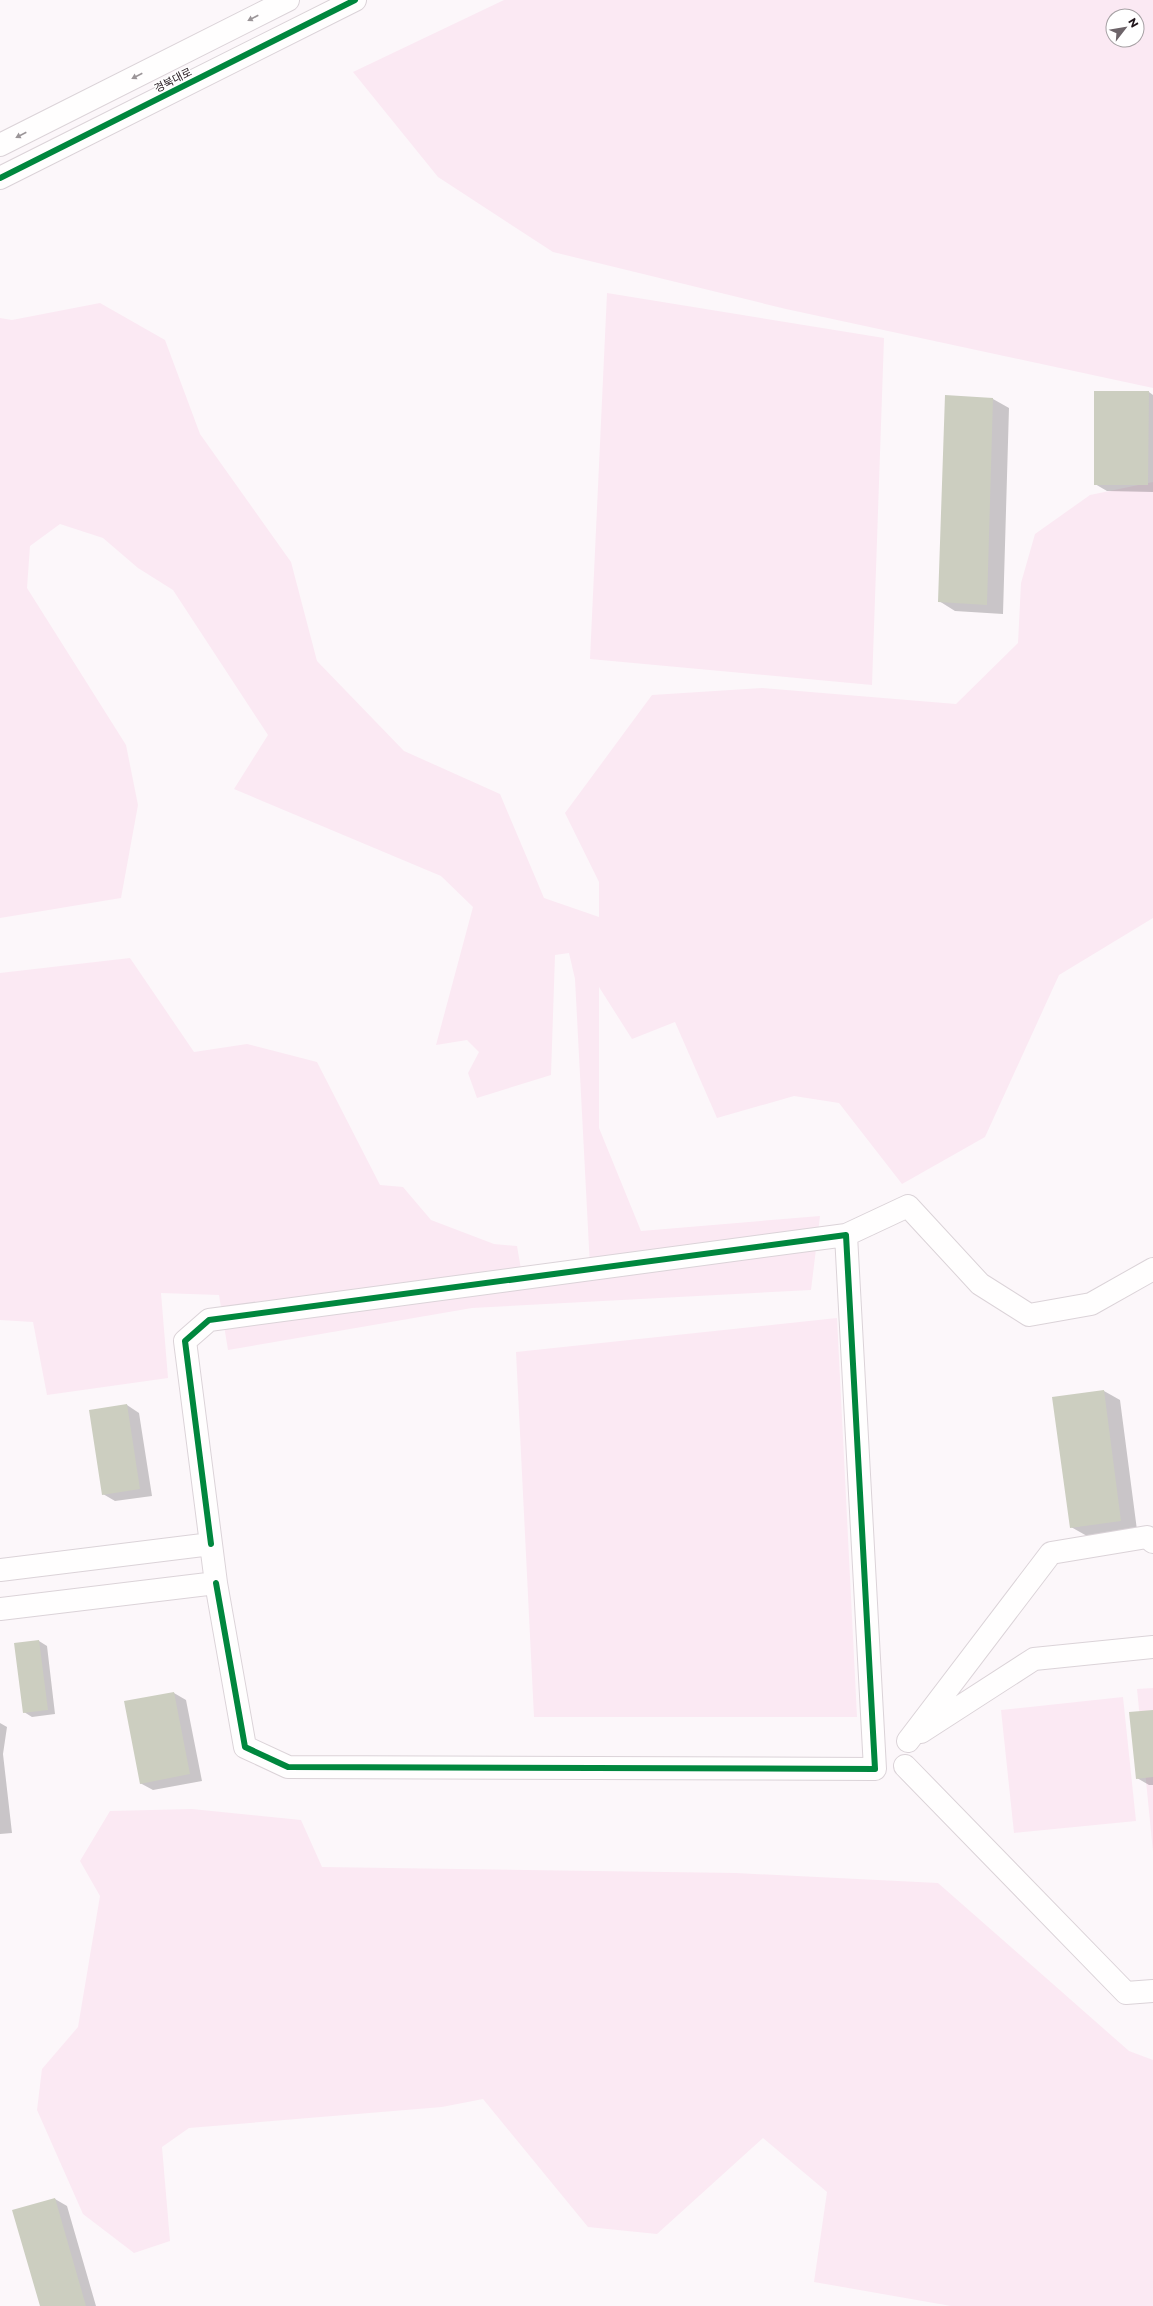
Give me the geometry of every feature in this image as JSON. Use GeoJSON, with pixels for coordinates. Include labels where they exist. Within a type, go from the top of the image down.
{"type":"FeatureCollection","features":[{"type":"Feature","properties":{"kind":"street","name":"경북대로"},"geometry":{"type":"LineString","coordinates":[[0,145],[288,0]]}},
{"type":"Feature","properties":{"kind":"street","name":"경북대로"},"geometry":{"type":"LineString","coordinates":[[0,178],[355,0]]}},
{"type":"Feature","properties":{"kind":"street"},"geometry":{"type":"LineString","coordinates":[[904,1766],[875,1769],[288,1767],[245,1747],[216,1583],[185,1341],[209,1320],[846,1235],[908,1206],[980,1284],[1029,1315],[1092,1304],[1153,1269]]}},
{"type":"Feature","properties":{"kind":"street"},"geometry":{"type":"LineString","coordinates":[[846,1235],[875,1769]]}},
{"type":"Feature","properties":{"kind":"street"},"geometry":{"type":"LineString","coordinates":[[904,1766],[908,1741],[1051,1553],[1147,1538],[1153,1542]]}},
{"type":"Feature","properties":{"kind":"street"},"geometry":{"type":"LineString","coordinates":[[0,1570],[212,1544]]}},
{"type":"Feature","properties":{"kind":"street"},"geometry":{"type":"LineString","coordinates":[[0,1609],[216,1583]]}},
{"type":"Feature","properties":{"kind":"street"},"geometry":{"type":"LineString","coordinates":[[908,1741],[1034,1658],[1153,1647]]}},
{"type":"Feature","properties":{"kind":"street"},"geometry":{"type":"LineString","coordinates":[[904,1766],[1126,1993],[1153,1991]]}},
{"type":"Feature","properties":{"kind":"shaded area"},"geometry":{"type":"Polygon","coordinates":[[[504,0],[1153,0],[1153,388],[786,309],[553,252],[438,177],[353,72],[504,0]]]}},
{"type":"Feature","properties":{"kind":"shaded area"},"geometry":{"type":"Polygon","coordinates":[[[607,293],[884,338],[872,685],[590,659],[607,293]]]}},
{"type":"Feature","properties":{"kind":"shaded area"},"geometry":{"type":"Polygon","coordinates":[[[100,303],[165,340],[200,434],[291,562],[317,661],[404,751],[500,794],[544,898],[599,917],[599,882],[565,813],[652,695],[762,688],[956,704],[1018,643],[1021,583],[1035,534],[1090,495],[1153,482],[1153,918],[1059,975],[985,1137],[902,1184],[839,1103],[794,1096],[717,1118],[675,1022],[632,1039],[599,987],[599,1128],[641,1231],[820,1216],[811,1290],[472,1308],[228,1350],[219,1295],[161,1293],[168,1378],[47,1395],[33,1322],[0,1320],[0,973],[130,958],[194,1052],[247,1044],[317,1062],[380,1185],[403,1187],[431,1220],[494,1244],[517,1246],[522,1275],[590,1267],[575,979],[569,953],[555,955],[551,1075],[477,1098],[468,1073],[479,1052],[467,1040],[436,1045],[473,907],[441,876],[234,789],[268,735],[173,590],[138,568],[103,538],[60,524],[30,546],[27,588],[126,745],[138,805],[121,898],[0,918],[0,318],[12,320],[100,303]]]}},
{"type":"Feature","properties":{"kind":"shaded area"},"geometry":{"type":"Polygon","coordinates":[[[837,1318],[857,1717],[534,1717],[516,1352],[837,1318]]]}},
{"type":"Feature","properties":{"kind":"shaded area"},"geometry":{"type":"Polygon","coordinates":[[[1153,1688],[1153,1852],[1137,1689],[1153,1688]]]}},
{"type":"Feature","properties":{"kind":"shaded area"},"geometry":{"type":"Polygon","coordinates":[[[1123,1697],[1136,1821],[1014,1833],[1001,1710],[1123,1697]]]}},
{"type":"Feature","properties":{"kind":"shaded area"},"geometry":{"type":"Polygon","coordinates":[[[192,1809],[301,1820],[322,1867],[736,1873],[938,1883],[1129,2051],[1153,2060],[1153,2306],[951,2306],[814,2282],[827,2192],[763,2138],[657,2234],[588,2227],[483,2099],[442,2107],[189,2128],[162,2147],[170,2241],[134,2253],[83,2214],[37,2110],[42,2069],[78,2027],[100,1896],[80,1861],[110,1811],[192,1809]]]}},
{"type":"Feature","properties":{"kind":"building"},"geometry":{"type":"Polygon","coordinates":[[[1094,391],[1149,391],[1148,485],[1094,485],[1094,391]]]}},
{"type":"Feature","properties":{"kind":"building"},"geometry":{"type":"Polygon","coordinates":[[[945,395],[993,398],[987,605],[938,602],[945,395]]]}},
{"type":"Feature","properties":{"kind":"building"},"geometry":{"type":"Polygon","coordinates":[[[1104,1390],[1121,1521],[1070,1528],[1052,1397],[1104,1390]]]}},
{"type":"Feature","properties":{"kind":"building"},"geometry":{"type":"Polygon","coordinates":[[[127,1404],[140,1489],[102,1495],[89,1410],[127,1404]]]}},
{"type":"Feature","properties":{"kind":"building"},"geometry":{"type":"Polygon","coordinates":[[[39,1640],[48,1710],[23,1713],[14,1643],[39,1640]]]}},
{"type":"Feature","properties":{"kind":"building"},"geometry":{"type":"Polygon","coordinates":[[[174,1692],[190,1774],[140,1784],[124,1701],[174,1692]]]}},
{"type":"Feature","properties":{"kind":"building"},"geometry":{"type":"Polygon","coordinates":[[[1153,1710],[1153,1777],[1136,1779],[1129,1712],[1153,1710]]]}},
{"type":"Feature","properties":{"kind":"building"},"geometry":{"type":"Polygon","coordinates":[[[55,2198],[86,2306],[40,2306],[12,2210],[55,2198]]]}},
{"type":"Feature","properties":{"kind":"cycle path"},"geometry":{"type":"LineString","coordinates":[[0,178],[355,0]]}},
{"type":"Feature","properties":{"kind":"cycle path"},"geometry":{"type":"LineString","coordinates":[[211,1544],[185,1341],[209,1320],[846,1235],[875,1769],[288,1767],[245,1747],[216,1583]]}}]}
